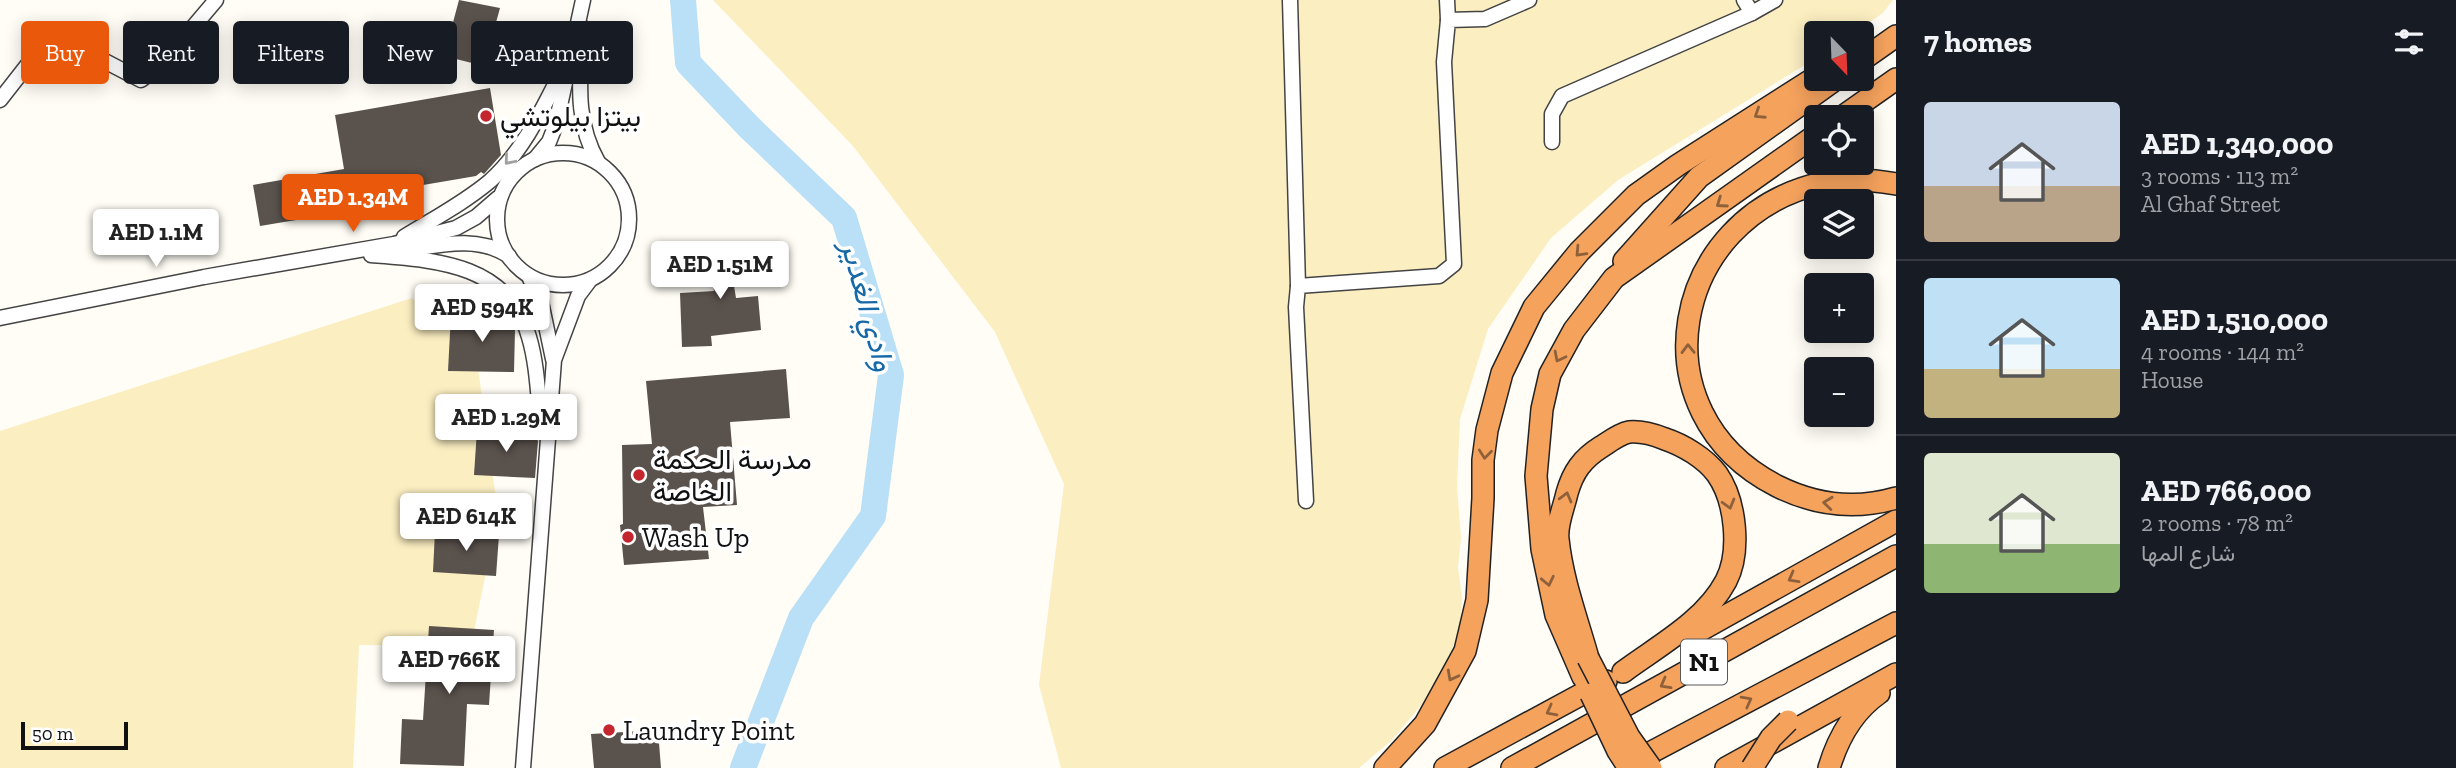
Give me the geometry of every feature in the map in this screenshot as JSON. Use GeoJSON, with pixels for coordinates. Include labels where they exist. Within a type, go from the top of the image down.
{"type":"FeatureCollection","features":[{"type":"Feature","properties":{"kind":"highway"},"geometry":{"type":"LineString","coordinates":[[1874,40],[1896,26]]}},
{"type":"Feature","properties":{"kind":"highway"},"geometry":{"type":"LineString","coordinates":[[1874,52],[1896,36]]}},
{"type":"Feature","properties":{"kind":"highway"},"geometry":{"type":"LineString","coordinates":[[1859,105],[1896,79]]}},
{"type":"Feature","properties":{"kind":"highway"},"geometry":{"type":"LineString","coordinates":[[1385,768],[1426,724],[1465,651],[1477,600],[1483,460],[1487,430],[1502,373],[1534,307],[1579,252],[1636,195],[1804,85]]}},
{"type":"Feature","properties":{"kind":"highway"},"geometry":{"type":"LineString","coordinates":[[1651,768],[1629,737],[1556,615],[1542,548],[1536,476],[1542,409],[1550,374],[1573,330],[1614,278],[1626,258],[1699,177],[1819,91]]}},
{"type":"Feature","properties":{"kind":"highway"},"geometry":{"type":"LineString","coordinates":[[1614,278],[1804,143]]}},
{"type":"Feature","properties":{"kind":"highway"},"geometry":{"type":"LineString","coordinates":[[1896,184],[1859,180],[1823,183],[1781,197],[1760,209],[1723,242],[1696,286],[1686,345],[1688,371],[1705,420],[1723,446],[1755,473],[1791,493],[1826,504],[1857,505],[1896,498]]}},
{"type":"Feature","properties":{"kind":"highway"},"geometry":{"type":"LineString","coordinates":[[1623,672],[1703,612],[1728,578],[1735,546],[1733,520],[1723,485],[1715,472],[1681,444],[1655,435],[1628,432],[1590,454],[1577,467],[1570,482],[1557,537],[1586,667],[1618,751],[1629,768]]}},
{"type":"Feature","properties":{"kind":"highway"},"geometry":{"type":"LineString","coordinates":[[1445,768],[1896,521]]}},
{"type":"Feature","properties":{"kind":"highway","name":"N1"},"geometry":{"type":"LineString","coordinates":[[1513,768],[1896,556]]}},
{"type":"Feature","properties":{"kind":"highway","name":"N1"},"geometry":{"type":"LineString","coordinates":[[1622,768],[1896,623]]}},
{"type":"Feature","properties":{"kind":"highway"},"geometry":{"type":"LineString","coordinates":[[1752,768],[1771,738],[1788,721],[1896,659]]}},
{"type":"Feature","properties":{"kind":"highway"},"geometry":{"type":"LineString","coordinates":[[1726,768],[1896,674]]}},
{"type":"Feature","properties":{"kind":"highway"},"geometry":{"type":"LineString","coordinates":[[1829,768],[1835,747],[1850,721],[1872,698],[1896,682]]}},
{"type":"Feature","properties":{"kind":"street"},"geometry":{"type":"LineString","coordinates":[[0,100],[36,54],[49,44],[62,41],[141,80],[161,65],[216,0]]}},
{"type":"Feature","properties":{"kind":"street"},"geometry":{"type":"LineString","coordinates":[[578,21],[583,0]]}},
{"type":"Feature","properties":{"kind":"street"},"geometry":{"type":"LineString","coordinates":[[523,768],[554,360],[578,296],[590,280],[611,265],[621,252],[628,235],[626,198],[617,180],[598,162],[587,143],[581,118],[583,0]]}},
{"type":"Feature","properties":{"kind":"street"},"geometry":{"type":"LineString","coordinates":[[1290,0],[1298,286],[1296,307],[1306,501]]}},
{"type":"Feature","properties":{"kind":"street"},"geometry":{"type":"LineString","coordinates":[[1298,286],[1439,276],[1454,264],[1444,62],[1447,0]]}},
{"type":"Feature","properties":{"kind":"street"},"geometry":{"type":"LineString","coordinates":[[1448,20],[1485,19],[1529,0]]}},
{"type":"Feature","properties":{"kind":"street"},"geometry":{"type":"LineString","coordinates":[[1552,142],[1552,114],[1562,96],[1748,6],[1776,0]]}},
{"type":"Feature","properties":{"kind":"street"},"geometry":{"type":"LineString","coordinates":[[394,244],[469,198],[510,160],[527,136],[555,84]]}},
{"type":"Feature","properties":{"kind":"street"},"geometry":{"type":"LineString","coordinates":[[0,318],[204,277],[394,244],[456,228],[476,217],[498,198],[515,173],[535,159],[549,142],[556,124],[563,84]]}},
{"type":"Feature","properties":{"kind":"street"},"geometry":{"type":"LineString","coordinates":[[535,159],[559,153],[579,154],[598,162]]}},
{"type":"Feature","properties":{"kind":"street"},"geometry":{"type":"LineString","coordinates":[[498,198],[496,226],[499,237],[516,266],[540,292],[554,360]]}},
{"type":"Feature","properties":{"kind":"street"},"geometry":{"type":"LineString","coordinates":[[318,259],[371,256],[449,243],[488,246],[510,257]]}},
{"type":"Feature","properties":{"kind":"street"},"geometry":{"type":"LineString","coordinates":[[371,256],[442,262],[461,267],[481,275],[512,302],[522,317],[529,336],[546,461]]}},
{"type":"Feature","properties":{"kind":"street"},"geometry":{"type":"LineString","coordinates":[[530,279],[561,285],[590,280]]}},
{"type":"Feature","properties":{"kind":"sand"},"geometry":{"type":"Polygon","coordinates":[[[713,0],[1893,0],[1883,13],[1871,21],[1804,21],[1804,65],[1618,180],[1551,238],[1488,329],[1460,419],[1457,486],[1461,538],[1458,567],[1462,598],[1459,637],[1422,704],[1392,740],[1359,768],[1061,768],[1039,685],[1064,484],[995,332],[853,146],[713,0]]]}},
{"type":"Feature","properties":{"kind":"sand"},"geometry":{"type":"Polygon","coordinates":[[[412,298],[476,354],[498,513],[471,646],[359,645],[353,768],[0,768],[0,431],[412,298]]]}},
{"type":"Feature","properties":{"kind":"building"},"geometry":{"type":"Polygon","coordinates":[[[459,0],[500,8],[496,21],[471,21],[471,63],[457,59],[457,21],[453,21],[459,0]]]}},
{"type":"Feature","properties":{"kind":"building"},"geometry":{"type":"Polygon","coordinates":[[[490,88],[501,155],[484,174],[481,172],[476,176],[335,200],[338,213],[260,226],[253,185],[344,169],[335,115],[490,88]]]}},
{"type":"Feature","properties":{"kind":"building"},"geometry":{"type":"Polygon","coordinates":[[[743,241],[745,250],[752,249],[755,264],[731,268],[736,298],[758,296],[761,330],[711,336],[712,346],[682,347],[680,293],[714,291],[707,247],[743,241]]]}},
{"type":"Feature","properties":{"kind":"building"},"geometry":{"type":"Polygon","coordinates":[[[451,314],[510,317],[515,329],[514,372],[448,371],[451,314]]]}},
{"type":"Feature","properties":{"kind":"building"},"geometry":{"type":"Polygon","coordinates":[[[786,369],[790,418],[730,422],[737,505],[703,507],[709,559],[624,565],[620,525],[623,524],[622,445],[652,444],[646,381],[786,369]]]}},
{"type":"Feature","properties":{"kind":"building"},"geometry":{"type":"Polygon","coordinates":[[[477,430],[532,433],[538,441],[535,478],[474,475],[477,430]]]}},
{"type":"Feature","properties":{"kind":"building"},"geometry":{"type":"Polygon","coordinates":[[[435,531],[499,535],[496,576],[433,572],[435,531]]]}},
{"type":"Feature","properties":{"kind":"building"},"geometry":{"type":"Polygon","coordinates":[[[429,626],[494,630],[489,705],[467,704],[464,766],[400,764],[402,719],[423,720],[429,626]]]}},
{"type":"Feature","properties":{"kind":"building"},"geometry":{"type":"Polygon","coordinates":[[[658,730],[661,768],[594,768],[591,734],[658,730]]]}},
{"type":"Feature","properties":{"kind":"waterway","name":"وادي الغدير"},"geometry":{"type":"LineString","coordinates":[[683,0],[688,63],[748,126],[844,218],[891,375],[873,516],[801,618],[743,768]]}},
{"type":"Feature","properties":{"kind":"place","name":"بيتزا بيلوتشي"},"geometry":{"type":"Point","coordinates":[486,116]}},
{"type":"Feature","properties":{"kind":"place","name":"مدرسة الحكمة الخاصة"},"geometry":{"type":"Point","coordinates":[639,475]}},
{"type":"Feature","properties":{"kind":"place","name":"Wash Up"},"geometry":{"type":"Point","coordinates":[628,537]}},
{"type":"Feature","properties":{"kind":"place","name":"Laundry Point"},"geometry":{"type":"Point","coordinates":[609,730]}}]}
